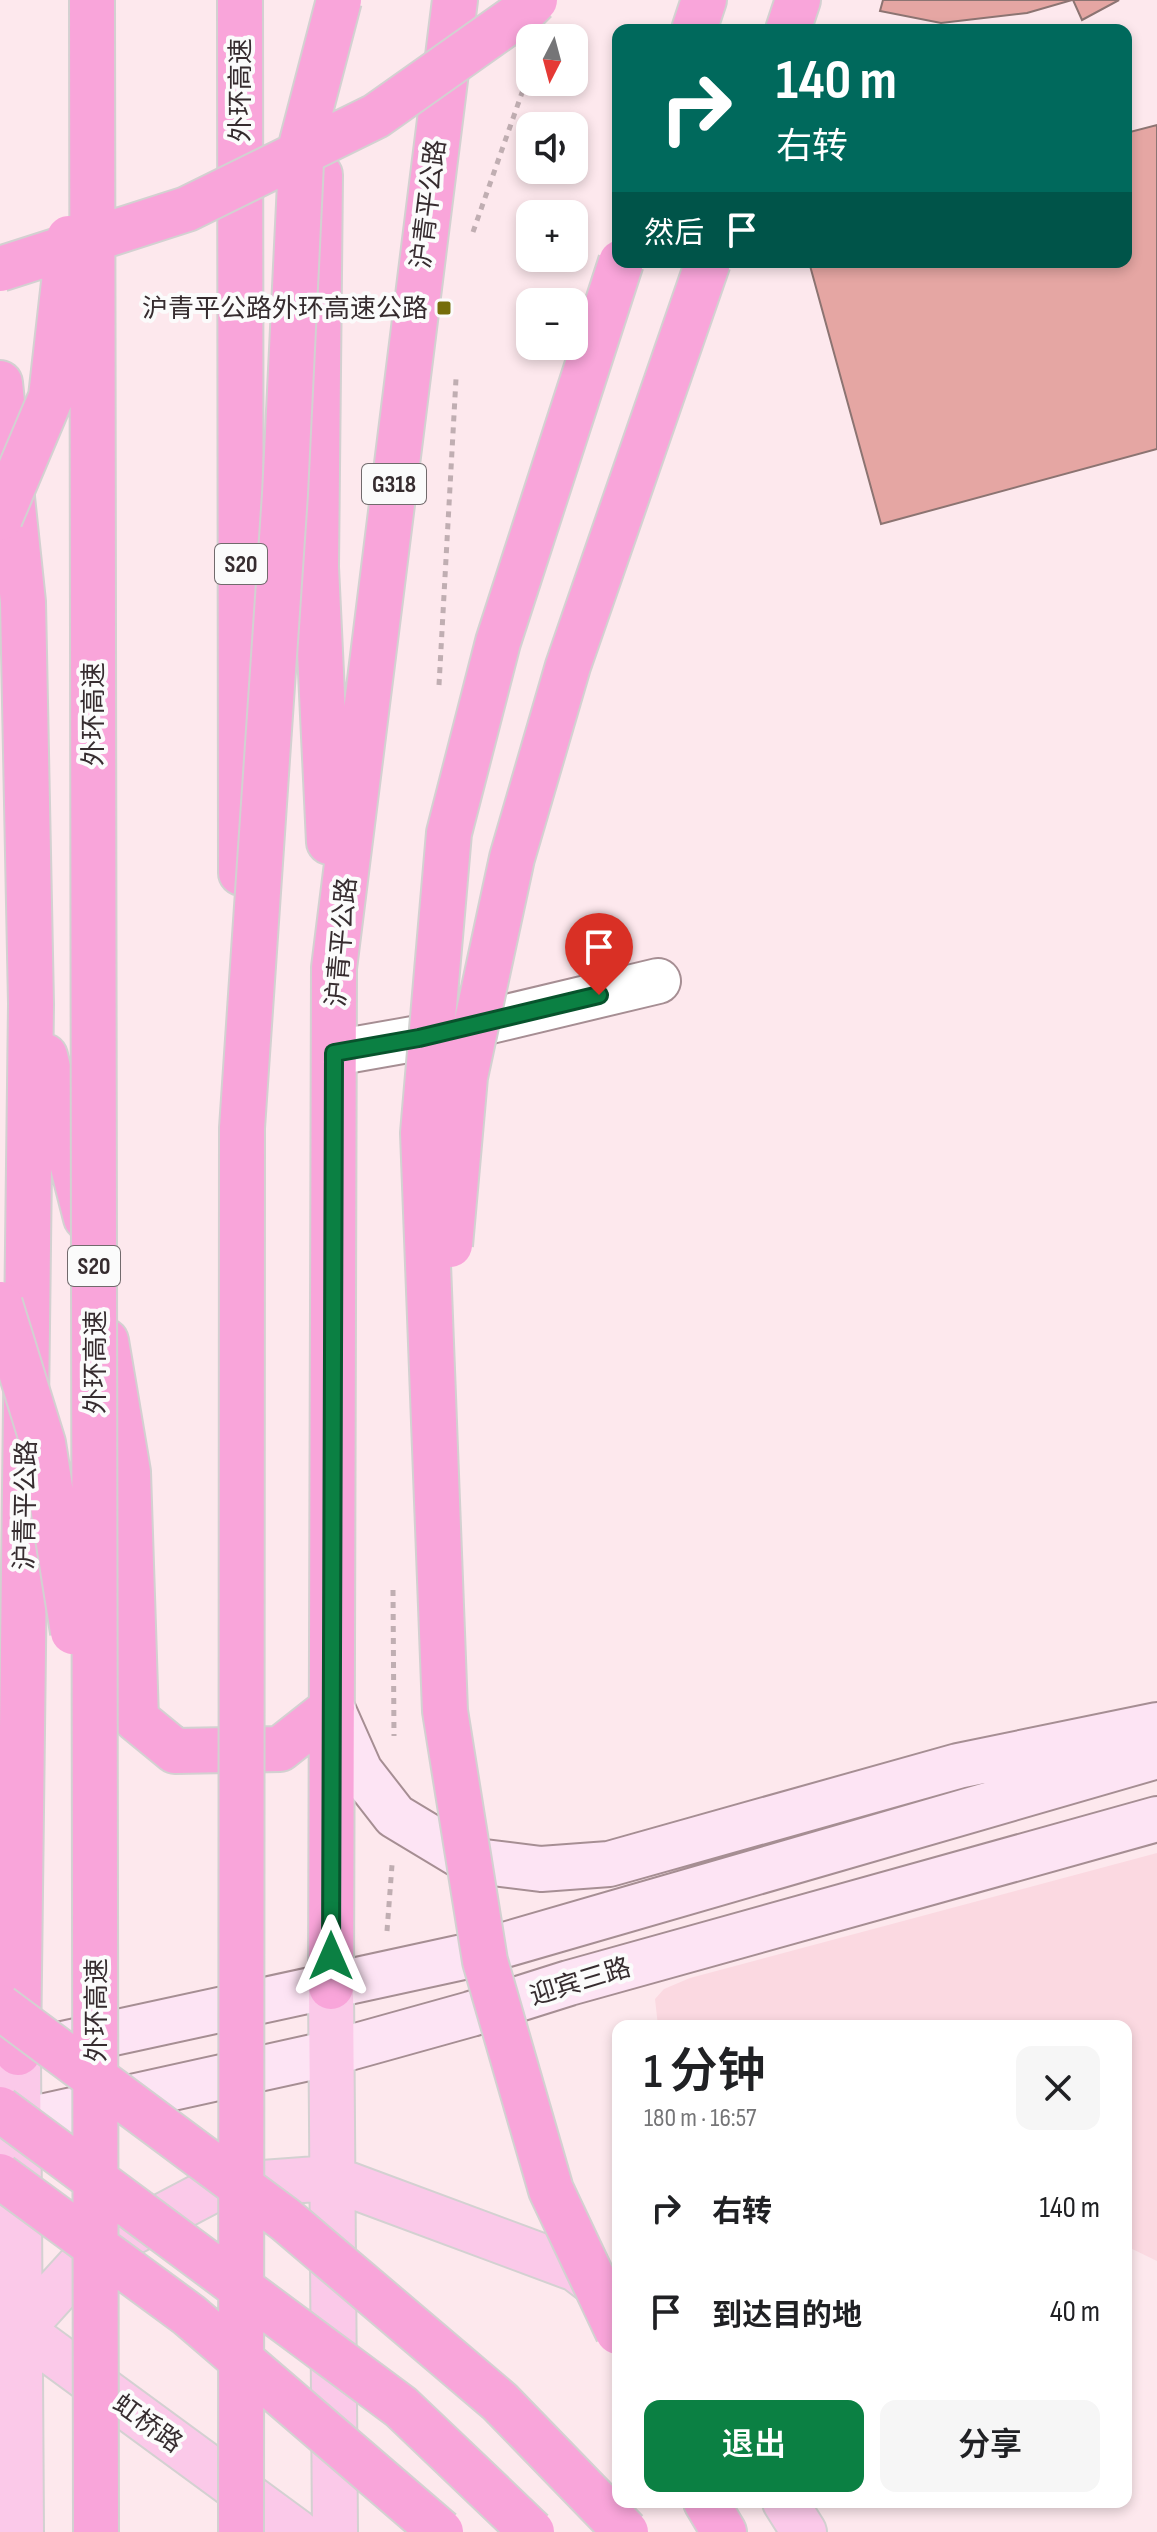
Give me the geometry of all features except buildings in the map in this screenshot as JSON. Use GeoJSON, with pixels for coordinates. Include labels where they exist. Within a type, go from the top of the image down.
{"type":"FeatureCollection","features":[{"type":"Feature","properties":{"kind":"highway"},"geometry":{"type":"LineString","coordinates":[[0,518],[51,397],[70,226],[84,0]]}},
{"type":"Feature","properties":{"kind":"highway","name":"外环高速"},"geometry":{"type":"LineString","coordinates":[[92,0],[96,2532]]}},
{"type":"Feature","properties":{"kind":"highway","name":"外环高速"},"geometry":{"type":"LineString","coordinates":[[240,0],[241,2532]]}},
{"type":"Feature","properties":{"kind":"highway"},"geometry":{"type":"LineString","coordinates":[[326,0],[320,160],[316,567],[334,968]]}},
{"type":"Feature","properties":{"kind":"highway"},"geometry":{"type":"LineString","coordinates":[[242,1128],[285,494],[302,142],[339,0]]}},
{"type":"Feature","properties":{"kind":"highway","name":"沪青平公路"},"geometry":{"type":"LineString","coordinates":[[331,1987],[334,968],[455,0]]}},
{"type":"Feature","properties":{"kind":"highway"},"geometry":{"type":"LineString","coordinates":[[0,269],[187,209],[376,116],[523,12],[535,0]]}},
{"type":"Feature","properties":{"kind":"highway"},"geometry":{"type":"LineString","coordinates":[[696,24],[704,0]]}},
{"type":"Feature","properties":{"kind":"highway"},"geometry":{"type":"LineString","coordinates":[[790,24],[798,0]]}},
{"type":"Feature","properties":{"kind":"highway"},"geometry":{"type":"LineString","coordinates":[[612,2319],[551,2190],[485,1961],[445,1711],[423,1133],[449,833],[498,642],[619,268]]}},
{"type":"Feature","properties":{"kind":"highway"},"geometry":{"type":"LineString","coordinates":[[433,1423],[465,1077],[512,858],[568,666],[706,268]]}},
{"type":"Feature","properties":{"kind":"highway","name":"沪青平公路"},"geometry":{"type":"LineString","coordinates":[[0,383],[23,602],[31,1004],[9,2055]]}},
{"type":"Feature","properties":{"kind":"highway"},"geometry":{"type":"LineString","coordinates":[[31,1004],[84,1205],[128,1472],[136,1719],[175,1751],[280,1749],[332,1708]]}},
{"type":"Feature","properties":{"kind":"highway"},"geometry":{"type":"LineString","coordinates":[[0,1304],[43,1443],[75,1643],[96,1950]]}},
{"type":"Feature","properties":{"kind":"highway"},"geometry":{"type":"LineString","coordinates":[[0,2007],[286,2220],[500,2402],[626,2532]]}},
{"type":"Feature","properties":{"kind":"highway"},"geometry":{"type":"LineString","coordinates":[[6,2119],[401,2407],[532,2532]]}},
{"type":"Feature","properties":{"kind":"highway"},"geometry":{"type":"LineString","coordinates":[[0,2176],[189,2315],[441,2532]]}},
{"type":"Feature","properties":{"kind":"highway"},"geometry":{"type":"LineString","coordinates":[[710,2508],[724,2532]]}},
{"type":"Feature","properties":{"kind":"main road"},"geometry":{"type":"LineString","coordinates":[[332,1708],[360,1771],[395,1816],[508,1881],[553,1892],[601,1889],[783,1844],[963,1813]]}},
{"type":"Feature","properties":{"kind":"main road"},"geometry":{"type":"LineString","coordinates":[[468,1860],[541,1869],[609,1864],[958,1766],[1157,1725]]}},
{"type":"Feature","properties":{"kind":"main road","name":"迎宾三路"},"geometry":{"type":"LineString","coordinates":[[9,2055],[463,1957],[1157,1756]]}},
{"type":"Feature","properties":{"kind":"main road","name":"迎宾三路"},"geometry":{"type":"LineString","coordinates":[[6,2119],[331,2053],[583,1979],[1157,1819]]}},
{"type":"Feature","properties":{"kind":"main road"},"geometry":{"type":"LineString","coordinates":[[331,1987],[335,2532]]}},
{"type":"Feature","properties":{"kind":"main road"},"geometry":{"type":"LineString","coordinates":[[9,2055],[6,2119],[10,2322],[21,2532]]}},
{"type":"Feature","properties":{"kind":"main road"},"geometry":{"type":"LineString","coordinates":[[10,2322],[89,2255],[220,2186],[331,2178],[576,2269],[612,2297]]}},
{"type":"Feature","properties":{"kind":"main road","name":"虹桥路"},"geometry":{"type":"LineString","coordinates":[[10,2322],[297,2532]]}},
{"type":"Feature","properties":{"kind":"main road"},"geometry":{"type":"LineString","coordinates":[[789,2508],[804,2532]]}},
{"type":"Feature","properties":{"kind":"street"},"geometry":{"type":"LineString","coordinates":[[334,1053],[419,1038],[658,981]]}},
{"type":"Feature","properties":{"kind":"shaded area"},"geometry":{"type":"Polygon","coordinates":[[[1157,1853],[1157,2261],[1132,2249],[1132,2020],[657,2020],[655,1999],[664,1989],[690,1978],[1157,1853]]]}},
{"type":"Feature","properties":{"kind":"place","name":"沪青平公路外环高速公路"},"geometry":{"type":"Point","coordinates":[444,308]}},
{"type":"Feature","properties":{"kind":"route"},"geometry":{"type":"LineString","coordinates":[[331,1956],[334,1053],[419,1038],[599,995]]}}]}
